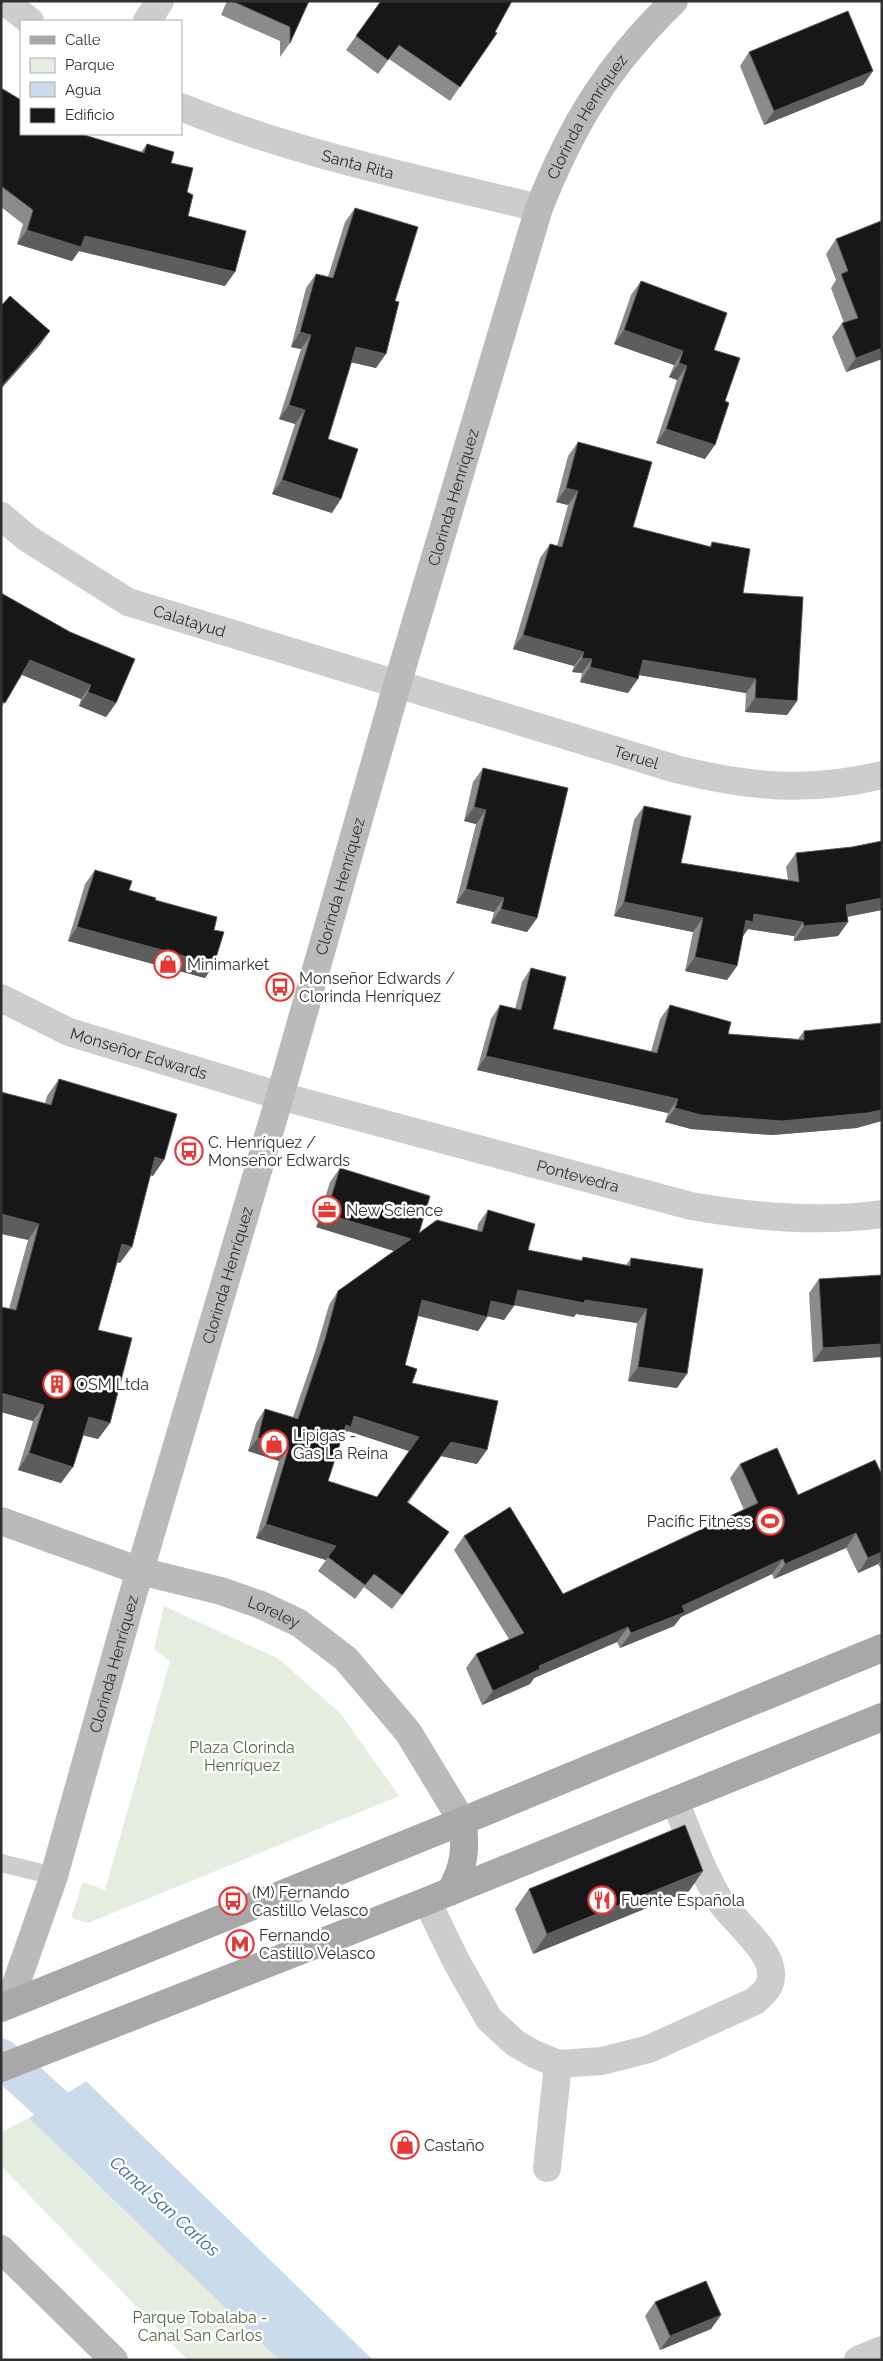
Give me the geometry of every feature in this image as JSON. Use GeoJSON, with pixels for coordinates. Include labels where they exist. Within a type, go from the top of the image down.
{"type":"FeatureCollection","features":[{"type":"Feature","properties":{"kind":"main road"},"geometry":{"type":"LineString","coordinates":[[5,2006],[462,1822],[882,1648]]}},
{"type":"Feature","properties":{"kind":"main road"},"geometry":{"type":"LineString","coordinates":[[1,2068],[882,1718]]}},
{"type":"Feature","properties":{"kind":"main road"},"geometry":{"type":"LineString","coordinates":[[438,1896],[463,1863],[466,1847],[462,1822]]}},
{"type":"Feature","properties":{"kind":"street"},"geometry":{"type":"LineString","coordinates":[[4,1],[29,20]]}},
{"type":"Feature","properties":{"kind":"street"},"geometry":{"type":"LineString","coordinates":[[147,20],[160,1]]}},
{"type":"Feature","properties":{"kind":"street","name":"Clorinda Henríquez"},"geometry":{"type":"LineString","coordinates":[[5,2006],[54,1876],[140,1570],[280,1096],[397,685],[539,208],[558,162],[580,117],[630,46],[674,1]]}},
{"type":"Feature","properties":{"kind":"street","name":"Santa Rita"},"geometry":{"type":"LineString","coordinates":[[182,107],[286,144],[356,164],[539,208]]}},
{"type":"Feature","properties":{"kind":"street","name":"Calatayud"},"geometry":{"type":"LineString","coordinates":[[1,516],[27,538],[128,602],[397,685]]}},
{"type":"Feature","properties":{"kind":"street","name":"Teruel"},"geometry":{"type":"LineString","coordinates":[[397,685],[676,769],[720,780],[766,786],[812,786],[855,781],[882,775]]}},
{"type":"Feature","properties":{"kind":"street","name":"Monseñor Edwards"},"geometry":{"type":"LineString","coordinates":[[1,998],[69,1032],[280,1096]]}},
{"type":"Feature","properties":{"kind":"street","name":"Pontevedra"},"geometry":{"type":"LineString","coordinates":[[280,1096],[692,1206],[735,1214],[780,1218],[824,1219],[882,1214]]}},
{"type":"Feature","properties":{"kind":"street","name":"Loreley"},"geometry":{"type":"LineString","coordinates":[[1,1521],[140,1570],[221,1591],[261,1605],[299,1623],[346,1659],[408,1732],[462,1822]]}},
{"type":"Feature","properties":{"kind":"street"},"geometry":{"type":"LineString","coordinates":[[438,1896],[456,1961],[489,2019],[515,2043],[534,2054],[558,2064],[602,2061],[648,2049],[755,2001],[768,1990],[772,1972],[763,1950],[721,1902],[692,1842],[675,1801]]}},
{"type":"Feature","properties":{"kind":"street"},"geometry":{"type":"LineString","coordinates":[[547,2168],[558,2064]]}},
{"type":"Feature","properties":{"kind":"street"},"geometry":{"type":"LineString","coordinates":[[1,2249],[114,2360]]}},
{"type":"Feature","properties":{"kind":"street"},"geometry":{"type":"LineString","coordinates":[[858,2360],[882,2350]]}},
{"type":"Feature","properties":{"kind":"lane"},"geometry":{"type":"LineString","coordinates":[[1,1863],[54,1876]]}},
{"type":"Feature","properties":{"kind":"green space","name":"Plaza Clorinda Henríquez"},"geometry":{"type":"Polygon","coordinates":[[[164,1606],[279,1659],[340,1713],[399,1796],[88,1923],[71,1918],[83,1882],[105,1890],[170,1661],[154,1649],[164,1606]]]}},
{"type":"Feature","properties":{"kind":"green space","name":"Parque Tobalaba - Canal San Carlos"},"geometry":{"type":"Polygon","coordinates":[[[29,2118],[279,2360],[188,2360],[1,2166],[1,2132],[29,2118]]]}},
{"type":"Feature","properties":{"kind":"water"},"geometry":{"type":"Polygon","coordinates":[[[86,2081],[373,2360],[279,2360],[29,2118],[86,2081]]]}},
{"type":"Feature","properties":{"kind":"building"},"geometry":{"type":"Polygon","coordinates":[[[232,1],[309,1],[290,43],[290,27],[232,1]]]}},
{"type":"Feature","properties":{"kind":"building"},"geometry":{"type":"Polygon","coordinates":[[[381,1],[512,1],[495,32],[497,33],[460,87],[399,45],[388,60],[356,36],[381,1]]]}},
{"type":"Feature","properties":{"kind":"building"},"geometry":{"type":"Polygon","coordinates":[[[848,11],[873,71],[774,111],[749,52],[848,11]]]}},
{"type":"Feature","properties":{"kind":"building"},"geometry":{"type":"Polygon","coordinates":[[[1,88],[20,99],[20,135],[84,135],[144,153],[147,144],[174,152],[171,163],[193,168],[187,192],[193,195],[188,216],[246,231],[235,272],[85,236],[81,247],[27,230],[33,210],[1,186],[1,88]]]}},
{"type":"Feature","properties":{"kind":"building"},"geometry":{"type":"Polygon","coordinates":[[[355,208],[418,227],[395,301],[399,302],[386,354],[356,347],[328,439],[358,449],[341,499],[282,480],[305,410],[289,405],[311,335],[300,332],[316,274],[333,278],[355,208]]]}},
{"type":"Feature","properties":{"kind":"building"},"geometry":{"type":"Polygon","coordinates":[[[881,221],[882,348],[856,358],[842,323],[858,318],[841,274],[848,271],[836,239],[881,221]]]}},
{"type":"Feature","properties":{"kind":"building"},"geometry":{"type":"Polygon","coordinates":[[[641,281],[727,313],[714,350],[740,358],[725,401],[729,403],[715,445],[666,429],[687,366],[679,363],[683,351],[624,330],[641,281]]]}},
{"type":"Feature","properties":{"kind":"building"},"geometry":{"type":"Polygon","coordinates":[[[10,296],[50,331],[1,387],[1,306],[10,296]]]}},
{"type":"Feature","properties":{"kind":"building"},"geometry":{"type":"Polygon","coordinates":[[[578,442],[652,462],[633,527],[711,547],[712,542],[750,549],[743,593],[803,597],[797,701],[755,698],[756,679],[643,660],[638,679],[590,667],[592,659],[582,658],[584,652],[523,635],[550,544],[562,547],[578,491],[566,488],[578,442]]]}},
{"type":"Feature","properties":{"kind":"building"},"geometry":{"type":"Polygon","coordinates":[[[1,593],[70,632],[135,659],[116,703],[88,692],[91,685],[30,660],[5,703],[1,701],[1,593]]]}},
{"type":"Feature","properties":{"kind":"building"},"geometry":{"type":"Polygon","coordinates":[[[483,768],[568,788],[537,918],[501,909],[504,898],[466,889],[486,810],[474,807],[483,768]]]}},
{"type":"Feature","properties":{"kind":"building"},"geometry":{"type":"Polygon","coordinates":[[[644,806],[691,816],[681,863],[799,882],[796,853],[852,847],[882,841],[882,898],[846,905],[848,922],[804,926],[803,922],[754,914],[753,922],[746,920],[737,966],[695,957],[703,918],[624,902],[644,806]]]}},
{"type":"Feature","properties":{"kind":"building"},"geometry":{"type":"Polygon","coordinates":[[[95,870],[132,881],[129,890],[156,898],[155,900],[217,917],[214,930],[224,932],[214,964],[77,927],[95,870]]]}},
{"type":"Feature","properties":{"kind":"building"},"geometry":{"type":"Polygon","coordinates":[[[531,968],[566,977],[553,1029],[657,1053],[670,1005],[731,1022],[728,1034],[804,1040],[804,1031],[882,1023],[882,1110],[782,1121],[701,1115],[675,1108],[678,1099],[486,1056],[500,1005],[521,1010],[531,968]]]}},
{"type":"Feature","properties":{"kind":"building"},"geometry":{"type":"Polygon","coordinates":[[[59,1079],[177,1114],[164,1160],[155,1157],[132,1247],[122,1244],[98,1330],[132,1338],[110,1423],[89,1417],[73,1467],[29,1453],[44,1405],[1,1393],[1,1307],[16,1310],[39,1224],[1,1214],[1,1092],[51,1105],[59,1079]]]}},
{"type":"Feature","properties":{"kind":"building"},"geometry":{"type":"Polygon","coordinates":[[[340,1168],[430,1196],[419,1233],[437,1220],[482,1232],[488,1210],[535,1224],[528,1250],[582,1261],[583,1257],[630,1266],[631,1258],[703,1269],[687,1374],[638,1367],[647,1309],[585,1300],[584,1303],[518,1290],[514,1306],[491,1301],[487,1317],[422,1300],[405,1365],[417,1369],[412,1383],[498,1401],[487,1450],[451,1442],[407,1502],[449,1532],[402,1595],[374,1574],[365,1585],[328,1557],[336,1546],[266,1524],[289,1447],[258,1438],[265,1409],[298,1419],[325,1339],[338,1291],[411,1239],[326,1214],[340,1168]],[[354,1416],[351,1427],[346,1425],[328,1481],[377,1497],[419,1437],[354,1416]]]}},
{"type":"Feature","properties":{"kind":"building"},"geometry":{"type":"Polygon","coordinates":[[[882,1275],[882,1344],[823,1348],[819,1279],[882,1275]]]}},
{"type":"Feature","properties":{"kind":"building"},"geometry":{"type":"Polygon","coordinates":[[[777,1448],[798,1495],[875,1460],[882,1475],[882,1552],[868,1558],[856,1533],[785,1564],[783,1559],[682,1606],[685,1612],[631,1633],[628,1627],[539,1666],[540,1669],[493,1691],[476,1654],[524,1633],[464,1536],[510,1507],[563,1594],[758,1503],[740,1464],[777,1448]]]}},
{"type":"Feature","properties":{"kind":"building","name":"Fuente Española"},"geometry":{"type":"Polygon","coordinates":[[[685,1825],[703,1871],[547,1934],[529,1889],[685,1825]]]}},
{"type":"Feature","properties":{"kind":"building"},"geometry":{"type":"Polygon","coordinates":[[[706,2281],[721,2315],[670,2336],[655,2302],[706,2281]]]}},
{"type":"Feature","properties":{"kind":"waterway","name":"Canal San Carlos"},"geometry":{"type":"LineString","coordinates":[[1,2058],[90,2139]]}},
{"type":"Feature","properties":{"kind":"place","name":"Minimarket"},"geometry":{"type":"Point","coordinates":[168,964]}},
{"type":"Feature","properties":{"kind":"place","name":"Monseñor Edwards / Clorinda Henríquez"},"geometry":{"type":"Point","coordinates":[280,987]}},
{"type":"Feature","properties":{"kind":"place","name":"C. Henríquez / Monseñor Edwards"},"geometry":{"type":"Point","coordinates":[189,1151]}},
{"type":"Feature","properties":{"kind":"place","name":"New Science"},"geometry":{"type":"Point","coordinates":[327,1210]}},
{"type":"Feature","properties":{"kind":"place","name":"OSM Ltda"},"geometry":{"type":"Point","coordinates":[57,1384]}},
{"type":"Feature","properties":{"kind":"place","name":"Lipigas - Gas La Reina"},"geometry":{"type":"Point","coordinates":[274,1444]}},
{"type":"Feature","properties":{"kind":"place","name":"Pacific Fitness"},"geometry":{"type":"Point","coordinates":[770,1521]}},
{"type":"Feature","properties":{"kind":"place","name":"Fuente Española"},"geometry":{"type":"Point","coordinates":[602,1900]}},
{"type":"Feature","properties":{"kind":"place","name":"(M) Fernando Castillo Velasco"},"geometry":{"type":"Point","coordinates":[233,1901]}},
{"type":"Feature","properties":{"kind":"place","name":"Fernando Castillo Velasco"},"geometry":{"type":"Point","coordinates":[240,1944]}},
{"type":"Feature","properties":{"kind":"place","name":"Castaño"},"geometry":{"type":"Point","coordinates":[405,2145]}}]}
